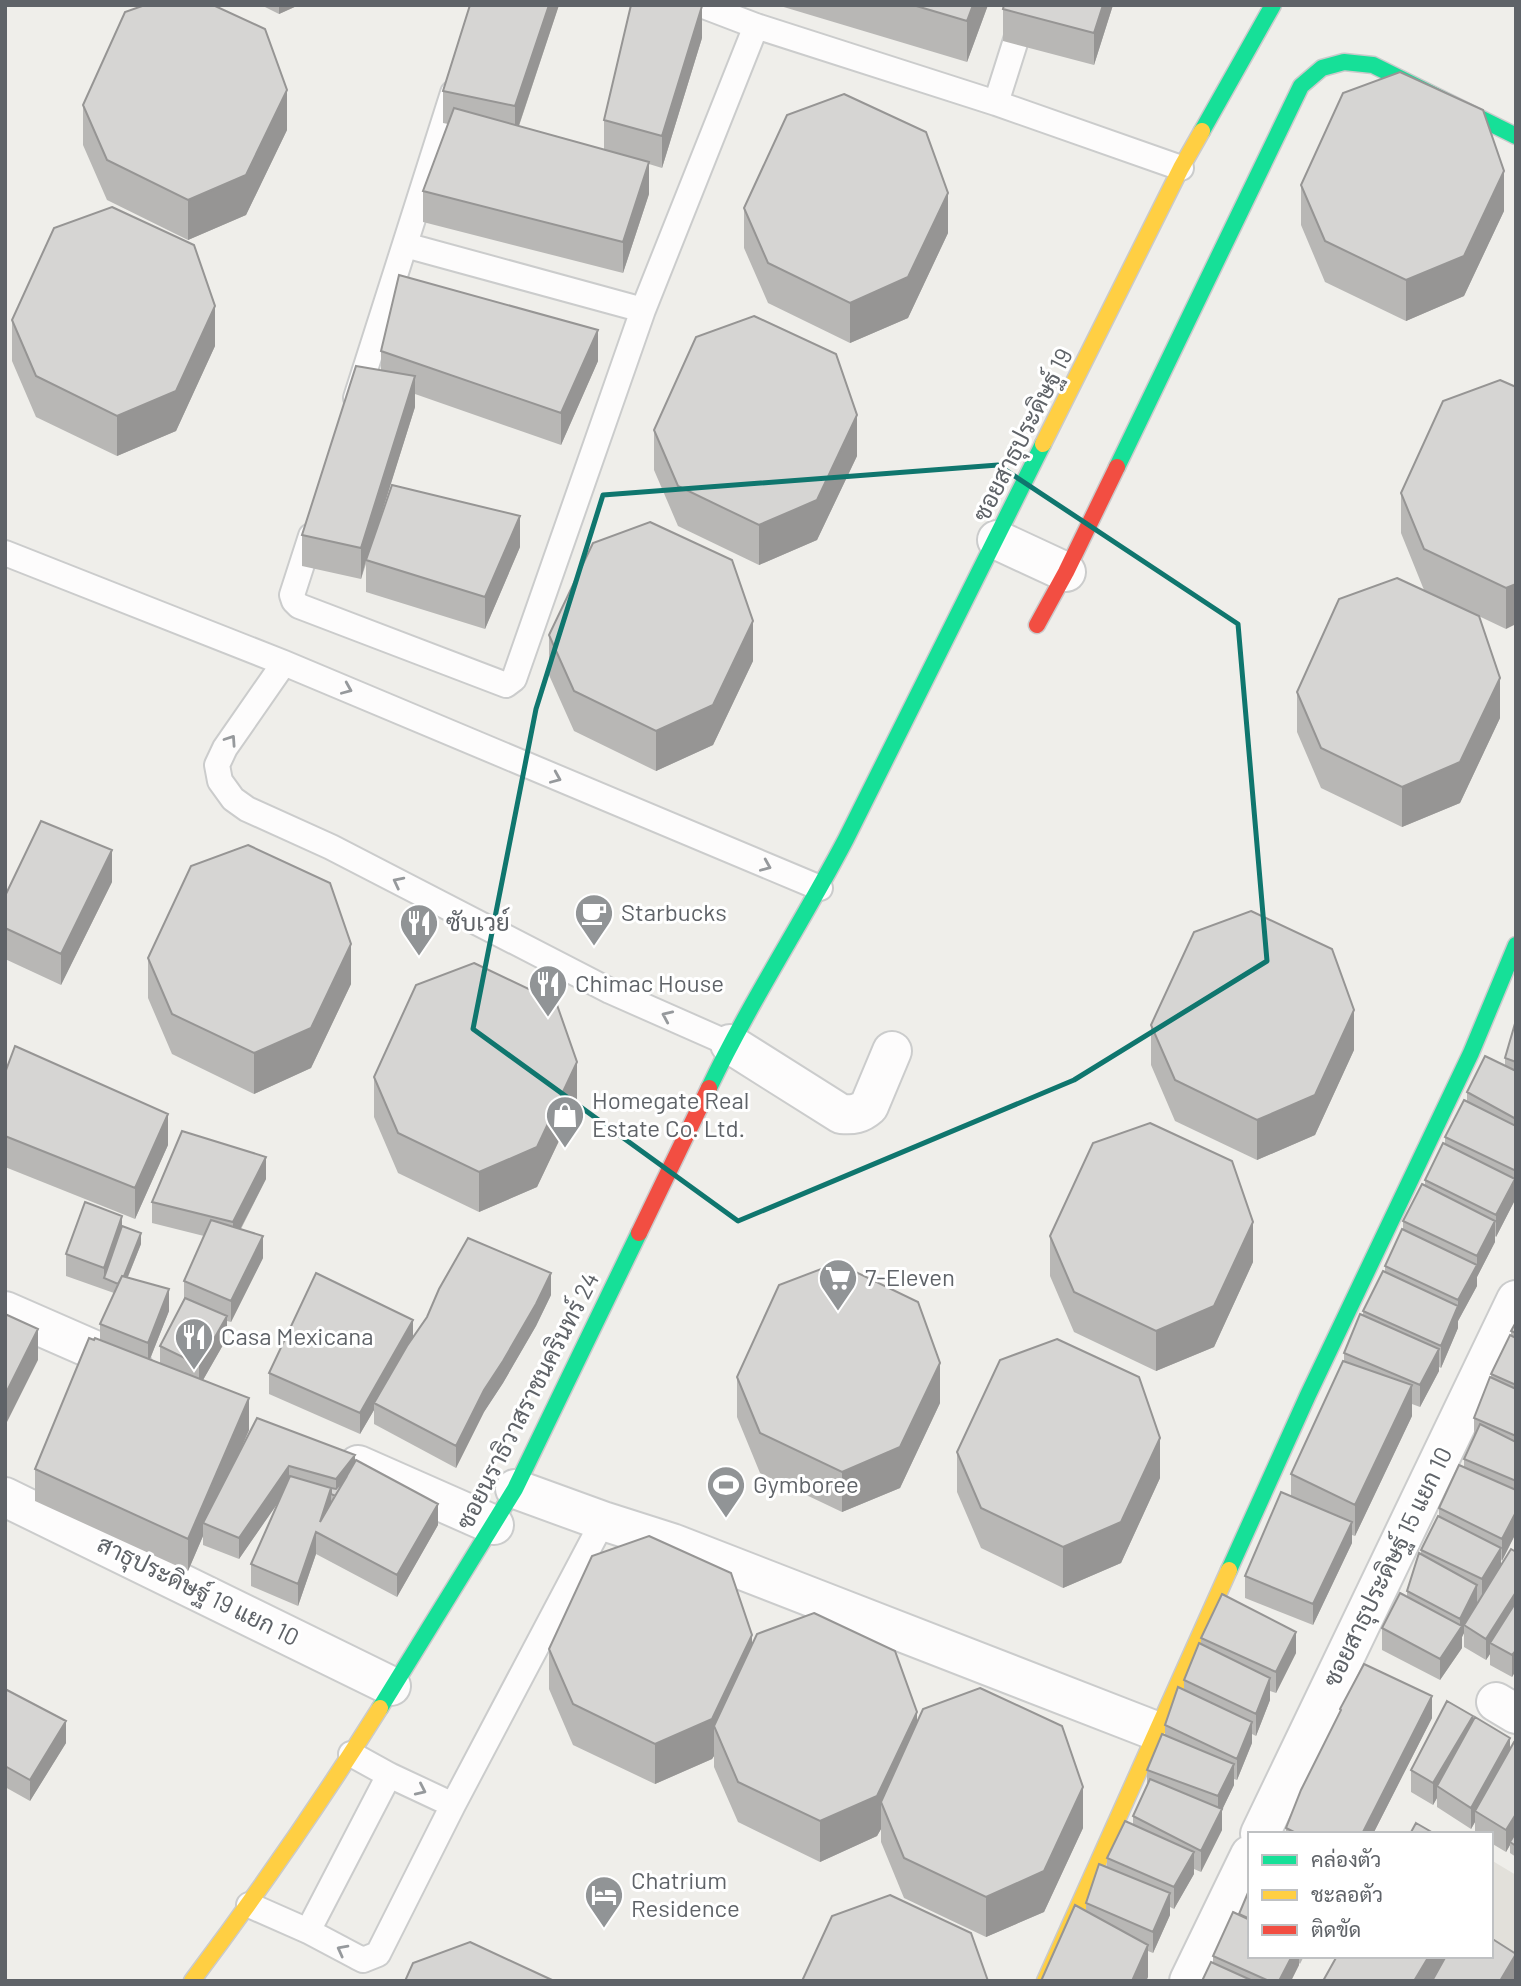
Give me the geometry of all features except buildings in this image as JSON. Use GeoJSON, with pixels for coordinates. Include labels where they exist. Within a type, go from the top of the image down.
{"type":"FeatureCollection","features":[{"type":"Feature","properties":{"kind":"street","name":"ซอยสาธุประดิษฐ์ 19"},"geometry":{"type":"LineString","coordinates":[[820,888],[1181,169],[1273,5]]}},
{"type":"Feature","properties":{"kind":"street"},"geometry":{"type":"LineString","coordinates":[[1037,625],[1066,572],[1301,86],[1322,68],[1344,62],[1373,65],[1516,136]]}},
{"type":"Feature","properties":{"kind":"street"},"geometry":{"type":"LineString","coordinates":[[997,540],[1066,572]]}},
{"type":"Feature","properties":{"kind":"street","name":"ซอยนราธิวาสราชนครินทร์ 24"},"geometry":{"type":"LineString","coordinates":[[192,1981],[249,1905],[351,1754],[515,1489],[730,1044],[820,888]]}},
{"type":"Feature","properties":{"kind":"street"},"geometry":{"type":"LineString","coordinates":[[1045,1981],[1308,1395],[1471,1053],[1516,945]]}},
{"type":"Feature","properties":{"kind":"street"},"geometry":{"type":"LineString","coordinates":[[730,1044],[841,1114],[850,1115],[863,1112],[869,1106],[892,1051]]}},
{"type":"Feature","properties":{"kind":"street","name":"ซอยสาธุประดิษฐ์ 15 แยก 10"},"geometry":{"type":"LineString","coordinates":[[1261,1832],[1516,1300]]}},
{"type":"Feature","properties":{"kind":"street"},"geometry":{"type":"LineString","coordinates":[[5,1311],[170,1383]]}},
{"type":"Feature","properties":{"kind":"street"},"geometry":{"type":"LineString","coordinates":[[322,1449],[494,1525]]}},
{"type":"Feature","properties":{"kind":"street"},"geometry":{"type":"LineString","coordinates":[[515,1489],[672,1543],[1156,1731]]}},
{"type":"Feature","properties":{"kind":"street","name":"สาธุประดิษฐ์ 19 แยก 10"},"geometry":{"type":"LineString","coordinates":[[5,1497],[391,1686]]}},
{"type":"Feature","properties":{"kind":"street"},"geometry":{"type":"LineString","coordinates":[[1189,1981],[1248,1859]]}},
{"type":"Feature","properties":{"kind":"lane"},"geometry":{"type":"LineString","coordinates":[[701,5],[756,26],[996,103],[1181,169]]}},
{"type":"Feature","properties":{"kind":"lane"},"geometry":{"type":"LineString","coordinates":[[996,103],[1027,5]]}},
{"type":"Feature","properties":{"kind":"lane"},"geometry":{"type":"LineString","coordinates":[[318,514],[292,595],[299,606],[506,685],[514,679],[643,310],[756,26]]}},
{"type":"Feature","properties":{"kind":"lane"},"geometry":{"type":"LineString","coordinates":[[348,424],[460,71]]}},
{"type":"Feature","properties":{"kind":"lane"},"geometry":{"type":"LineString","coordinates":[[405,245],[643,310]]}},
{"type":"Feature","properties":{"kind":"lane"},"geometry":{"type":"LineString","coordinates":[[5,553],[284,663],[820,888]]}},
{"type":"Feature","properties":{"kind":"lane"},"geometry":{"type":"LineString","coordinates":[[284,663],[225,748],[217,765],[220,780],[233,799],[247,810],[331,846],[610,991],[730,1044]]}},
{"type":"Feature","properties":{"kind":"lane"},"geometry":{"type":"LineString","coordinates":[[249,1905],[308,1931],[363,1960],[378,1954],[453,1805],[603,1521]]}},
{"type":"Feature","properties":{"kind":"lane"},"geometry":{"type":"LineString","coordinates":[[351,1754],[453,1805]]}},
{"type":"Feature","properties":{"kind":"lane"},"geometry":{"type":"LineString","coordinates":[[308,1931],[389,1775]]}},
{"type":"Feature","properties":{"kind":"highlighted area"},"geometry":{"type":"Polygon","coordinates":[[[998,465],[1238,624],[1267,961],[1074,1080],[738,1221],[473,1029],[536,709],[603,495],[998,465]]]}},
{"type":"Feature","properties":{"kind":"shaded area"},"geometry":{"type":"Polygon","coordinates":[[[1493,1861],[1516,1875],[1516,1981],[1335,1981],[1493,1958],[1493,1861]]]}},
{"type":"Feature","properties":{"kind":"traffic: fast"},"geometry":{"type":"LineString","coordinates":[[1202,131],[1273,5]]}},
{"type":"Feature","properties":{"kind":"traffic: fast"},"geometry":{"type":"LineString","coordinates":[[1117,467],[1301,86],[1322,68],[1344,62],[1373,65],[1516,136]]}},
{"type":"Feature","properties":{"kind":"traffic: fast"},"geometry":{"type":"LineString","coordinates":[[709,1088],[846,839],[1043,444]]}},
{"type":"Feature","properties":{"kind":"traffic: fast"},"geometry":{"type":"LineString","coordinates":[[1229,1570],[1308,1395],[1471,1053],[1516,945]]}},
{"type":"Feature","properties":{"kind":"traffic: fast"},"geometry":{"type":"LineString","coordinates":[[380,1708],[515,1489],[639,1233]]}},
{"type":"Feature","properties":{"kind":"traffic: slow"},"geometry":{"type":"LineString","coordinates":[[1043,444],[1202,131]]}},
{"type":"Feature","properties":{"kind":"traffic: slow"},"geometry":{"type":"LineString","coordinates":[[1045,1981],[1229,1570]]}},
{"type":"Feature","properties":{"kind":"traffic: slow"},"geometry":{"type":"LineString","coordinates":[[192,1981],[289,1847],[380,1708]]}},
{"type":"Feature","properties":{"kind":"traffic: jam"},"geometry":{"type":"LineString","coordinates":[[1037,625],[1117,467]]}},
{"type":"Feature","properties":{"kind":"traffic: jam"},"geometry":{"type":"LineString","coordinates":[[639,1233],[709,1088]]}},
{"type":"Feature","properties":{"kind":"place","name":"Starbucks"},"geometry":{"type":"Point","coordinates":[594,947]}},
{"type":"Feature","properties":{"kind":"place","name":"ซับเวย์"},"geometry":{"type":"Point","coordinates":[419,957]}},
{"type":"Feature","properties":{"kind":"place","name":"Chimac House"},"geometry":{"type":"Point","coordinates":[548,1018]}},
{"type":"Feature","properties":{"kind":"place","name":"Homegate Real Estate Co. Ltd."},"geometry":{"type":"Point","coordinates":[565,1149]}},
{"type":"Feature","properties":{"kind":"place","name":"7-Eleven"},"geometry":{"type":"Point","coordinates":[838,1312]}},
{"type":"Feature","properties":{"kind":"place","name":"Casa Mexicana"},"geometry":{"type":"Point","coordinates":[194,1371]}},
{"type":"Feature","properties":{"kind":"place","name":"Gymboree"},"geometry":{"type":"Point","coordinates":[726,1519]}},
{"type":"Feature","properties":{"kind":"place","name":"Chatrium Residence"},"geometry":{"type":"Point","coordinates":[604,1929]}}]}
